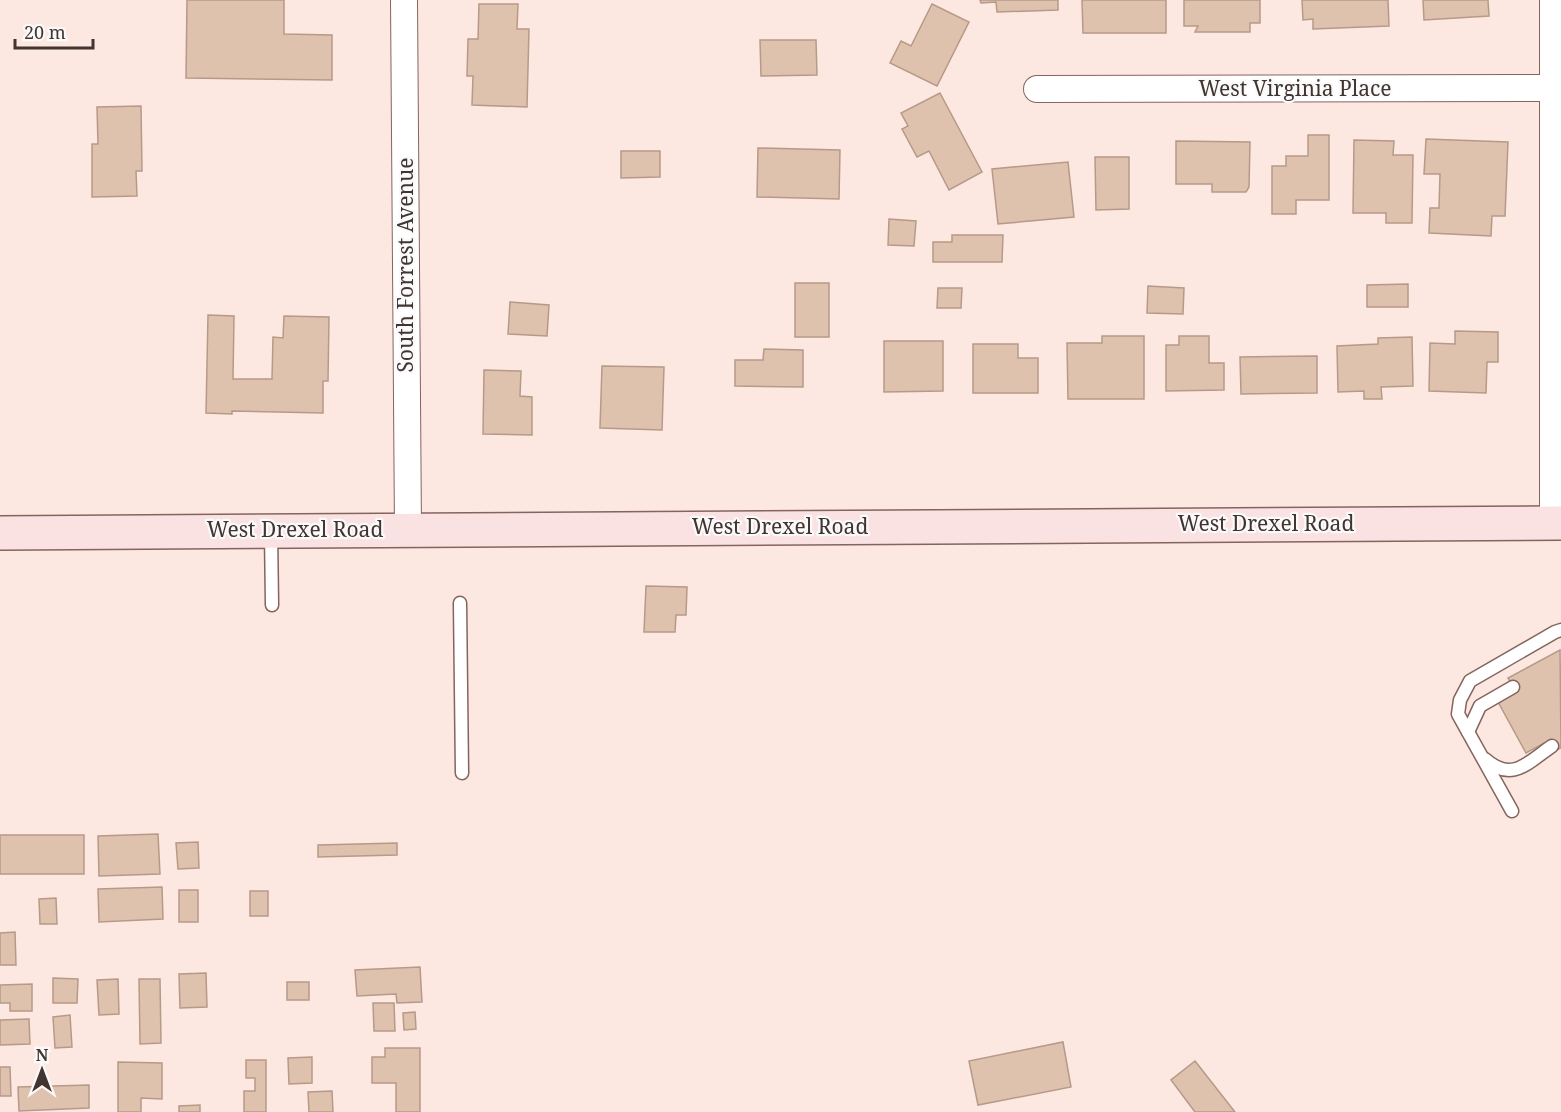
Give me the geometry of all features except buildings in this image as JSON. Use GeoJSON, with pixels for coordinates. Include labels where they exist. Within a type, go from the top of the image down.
{"type":"FeatureCollection","features":[{"type":"Feature","properties":{"kind":"street","name":"South Forrest Avenue"},"geometry":{"type":"LineString","coordinates":[[404,0],[408,530]]}},
{"type":"Feature","properties":{"kind":"street"},"geometry":{"type":"LineString","coordinates":[[1553,0],[1557,523]]}},
{"type":"Feature","properties":{"kind":"street","name":"West Virginia Place"},"geometry":{"type":"LineString","coordinates":[[1037,89],[1552,88]]}},
{"type":"Feature","properties":{"kind":"street","name":"West Drexel Road"},"geometry":{"type":"LineString","coordinates":[[0,533],[1557,523]]}},
{"type":"Feature","properties":{"kind":"lane"},"geometry":{"type":"LineString","coordinates":[[271,531],[272,605]]}},
{"type":"Feature","properties":{"kind":"lane"},"geometry":{"type":"LineString","coordinates":[[460,603],[462,773]]}},
{"type":"Feature","properties":{"kind":"lane"},"geometry":{"type":"LineString","coordinates":[[1512,811],[1458,714],[1460,700],[1470,681],[1561,630]]}},
{"type":"Feature","properties":{"kind":"lane"},"geometry":{"type":"LineString","coordinates":[[1468,732],[1480,706],[1513,687]]}},
{"type":"Feature","properties":{"kind":"lane"},"geometry":{"type":"LineString","coordinates":[[1480,754],[1494,767],[1506,772],[1515,770],[1552,747]]}}]}
